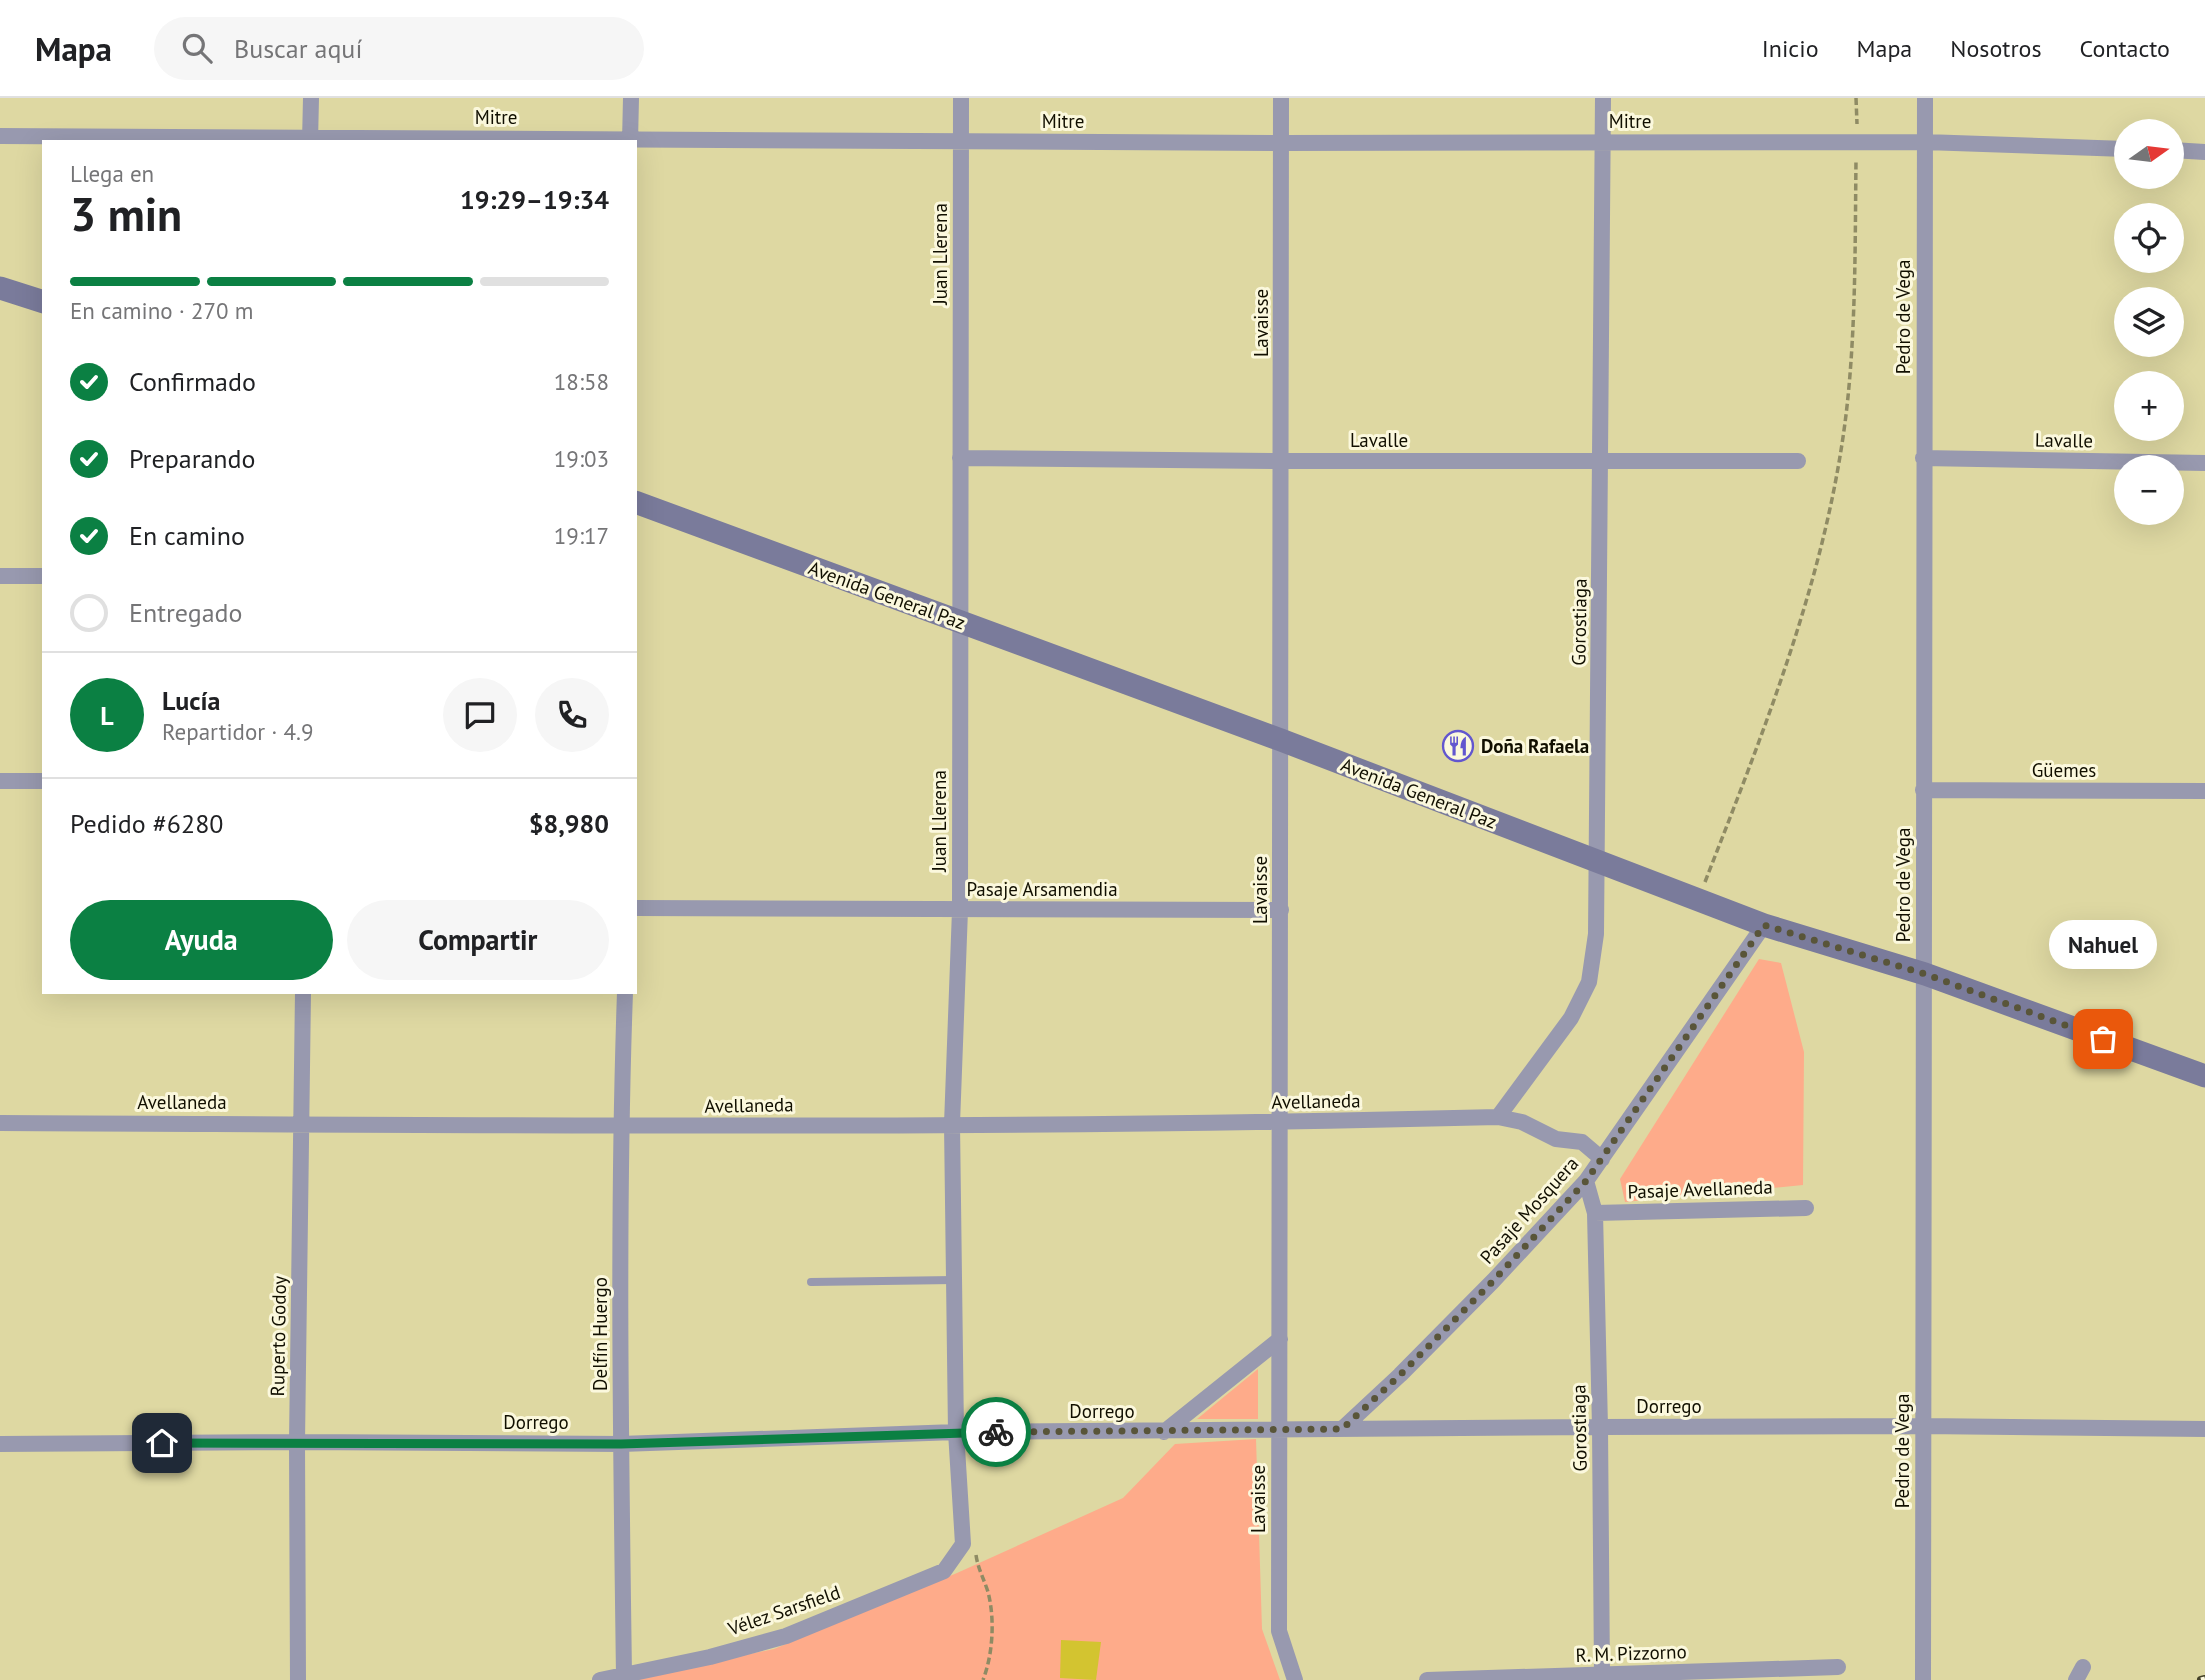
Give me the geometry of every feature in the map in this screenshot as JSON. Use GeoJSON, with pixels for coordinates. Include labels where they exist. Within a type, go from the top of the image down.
{"type":"FeatureCollection","features":[{"type":"Feature","properties":{"kind":"main road"},"geometry":{"type":"LineString","coordinates":[[0,288],[42,301]]}},
{"type":"Feature","properties":{"kind":"main road","name":"Avenida General Paz"},"geometry":{"type":"LineString","coordinates":[[637,503],[1281,740],[1764,925],[1925,974],[2205,1076]]}},
{"type":"Feature","properties":{"kind":"street"},"geometry":{"type":"LineString","coordinates":[[310,140],[311,98]]}},
{"type":"Feature","properties":{"kind":"street"},"geometry":{"type":"LineString","coordinates":[[631,98],[631,140]]}},
{"type":"Feature","properties":{"kind":"street","name":"Juan Llerena"},"geometry":{"type":"LineString","coordinates":[[961,98],[960,910],[953,1124],[956,1432],[963,1545]]}},
{"type":"Feature","properties":{"kind":"street","name":"Lavaisse"},"geometry":{"type":"LineString","coordinates":[[1281,98],[1279,1631],[1295,1680]]}},
{"type":"Feature","properties":{"kind":"street","name":"Gorostiaga"},"geometry":{"type":"LineString","coordinates":[[1498,1117],[1571,1018],[1589,982],[1596,934],[1603,98]]}},
{"type":"Feature","properties":{"kind":"street","name":"Pedro de Vega"},"geometry":{"type":"LineString","coordinates":[[1922,1675],[1925,98]]}},
{"type":"Feature","properties":{"kind":"street","name":"Mitre"},"geometry":{"type":"LineString","coordinates":[[0,136],[631,140]]}},
{"type":"Feature","properties":{"kind":"street","name":"Mitre"},"geometry":{"type":"LineString","coordinates":[[637,140],[1925,142],[2114,149]]}},
{"type":"Feature","properties":{"kind":"street"},"geometry":{"type":"LineString","coordinates":[[2184,151],[2205,152]]}},
{"type":"Feature","properties":{"kind":"street","name":"Lavalle"},"geometry":{"type":"LineString","coordinates":[[960,458],[1798,461]]}},
{"type":"Feature","properties":{"kind":"street","name":"Lavalle"},"geometry":{"type":"LineString","coordinates":[[1923,458],[2205,463]]}},
{"type":"Feature","properties":{"kind":"street"},"geometry":{"type":"LineString","coordinates":[[0,576],[42,576]]}},
{"type":"Feature","properties":{"kind":"street"},"geometry":{"type":"LineString","coordinates":[[0,781],[42,781]]}},
{"type":"Feature","properties":{"kind":"street","name":"Güemes"},"geometry":{"type":"LineString","coordinates":[[1923,790],[2205,791]]}},
{"type":"Feature","properties":{"kind":"street","name":"Pasaje Arsamendia"},"geometry":{"type":"LineString","coordinates":[[637,908],[1281,910]]}},
{"type":"Feature","properties":{"kind":"street","name":"Pasaje Mosquera"},"geometry":{"type":"LineString","coordinates":[[1342,1429],[1484,1290],[1586,1181],[1764,925]]}},
{"type":"Feature","properties":{"kind":"street","name":"Ruperto Godoy"},"geometry":{"type":"LineString","coordinates":[[298,1680],[303,994]]}},
{"type":"Feature","properties":{"kind":"street","name":"Delfín Huergo"},"geometry":{"type":"LineString","coordinates":[[624,1675],[621,1127],[625,994]]}},
{"type":"Feature","properties":{"kind":"street","name":"Avellaneda"},"geometry":{"type":"LineString","coordinates":[[0,1123],[621,1127],[1280,1123],[1498,1117],[1522,1122],[1556,1139],[1582,1142],[1602,1159]]}},
{"type":"Feature","properties":{"kind":"street","name":"Gorostiaga"},"geometry":{"type":"LineString","coordinates":[[1586,1181],[1595,1213],[1602,1676]]}},
{"type":"Feature","properties":{"kind":"street","name":"Pasaje Avellaneda"},"geometry":{"type":"LineString","coordinates":[[1595,1213],[1806,1208]]}},
{"type":"Feature","properties":{"kind":"street"},"geometry":{"type":"LineString","coordinates":[[1164,1432],[1280,1339]]}},
{"type":"Feature","properties":{"kind":"street","name":"Dorrego"},"geometry":{"type":"LineString","coordinates":[[0,1444],[621,1444],[956,1432],[1600,1427],[2205,1429]]}},
{"type":"Feature","properties":{"kind":"street","name":"Vélez Sarsfield"},"geometry":{"type":"LineString","coordinates":[[600,1680],[710,1657],[786,1636],[944,1571],[963,1545]]}},
{"type":"Feature","properties":{"kind":"street","name":"R. M. Pizzorno"},"geometry":{"type":"LineString","coordinates":[[1427,1680],[1838,1667]]}},
{"type":"Feature","properties":{"kind":"lane"},"geometry":{"type":"LineString","coordinates":[[811,1282],[954,1280]]}},
{"type":"Feature","properties":{"kind":"path"},"geometry":{"type":"LineString","coordinates":[[1698,900],[1771,712],[1822,542],[1846,413],[1854,288],[1856,98]]}},
{"type":"Feature","properties":{"kind":"path"},"geometry":{"type":"LineString","coordinates":[[963,1545],[975,1541],[978,1567],[988,1593],[992,1626],[989,1665],[983,1680]]}},
{"type":"Feature","properties":{"kind":"shaded area"},"geometry":{"type":"Polygon","coordinates":[[[1759,959],[1781,963],[1804,1052],[1803,1185],[1625,1202],[1620,1179],[1759,959]]]}},
{"type":"Feature","properties":{"kind":"shaded area"},"geometry":{"type":"Polygon","coordinates":[[[1258,1369],[1258,1419],[1197,1419],[1258,1369]]]}},
{"type":"Feature","properties":{"kind":"shaded area"},"geometry":{"type":"Polygon","coordinates":[[[1256,1439],[1262,1629],[1280,1680],[623,1680],[774,1649],[957,1573],[1123,1498],[1175,1444],[1256,1439]]]}},
{"type":"Feature","properties":{"kind":"building"},"geometry":{"type":"Polygon","coordinates":[[[1061,1640],[1101,1642],[1096,1680],[1060,1678],[1061,1640]]]}},
{"type":"Feature","properties":{"kind":"railway"},"geometry":{"type":"LineString","coordinates":[[2201,1680],[2205,1679]]}},
{"type":"Feature","properties":{"kind":"way so far"},"geometry":{"type":"LineString","coordinates":[[996,1432],[1342,1429],[1493,1281],[1586,1181],[1764,925],[1925,974],[2103,1039]]}},
{"type":"Feature","properties":{"kind":"place","name":"Doña Rafaela"},"geometry":{"type":"Point","coordinates":[1458,746]}},
{"type":"Feature","properties":{"kind":"place","name":"Nahuel"},"geometry":{"type":"Point","coordinates":[2103,1039]}},
{"type":"Feature","properties":{"kind":"route"},"geometry":{"type":"LineString","coordinates":[[162,1443],[621,1444],[996,1432]]}}]}
